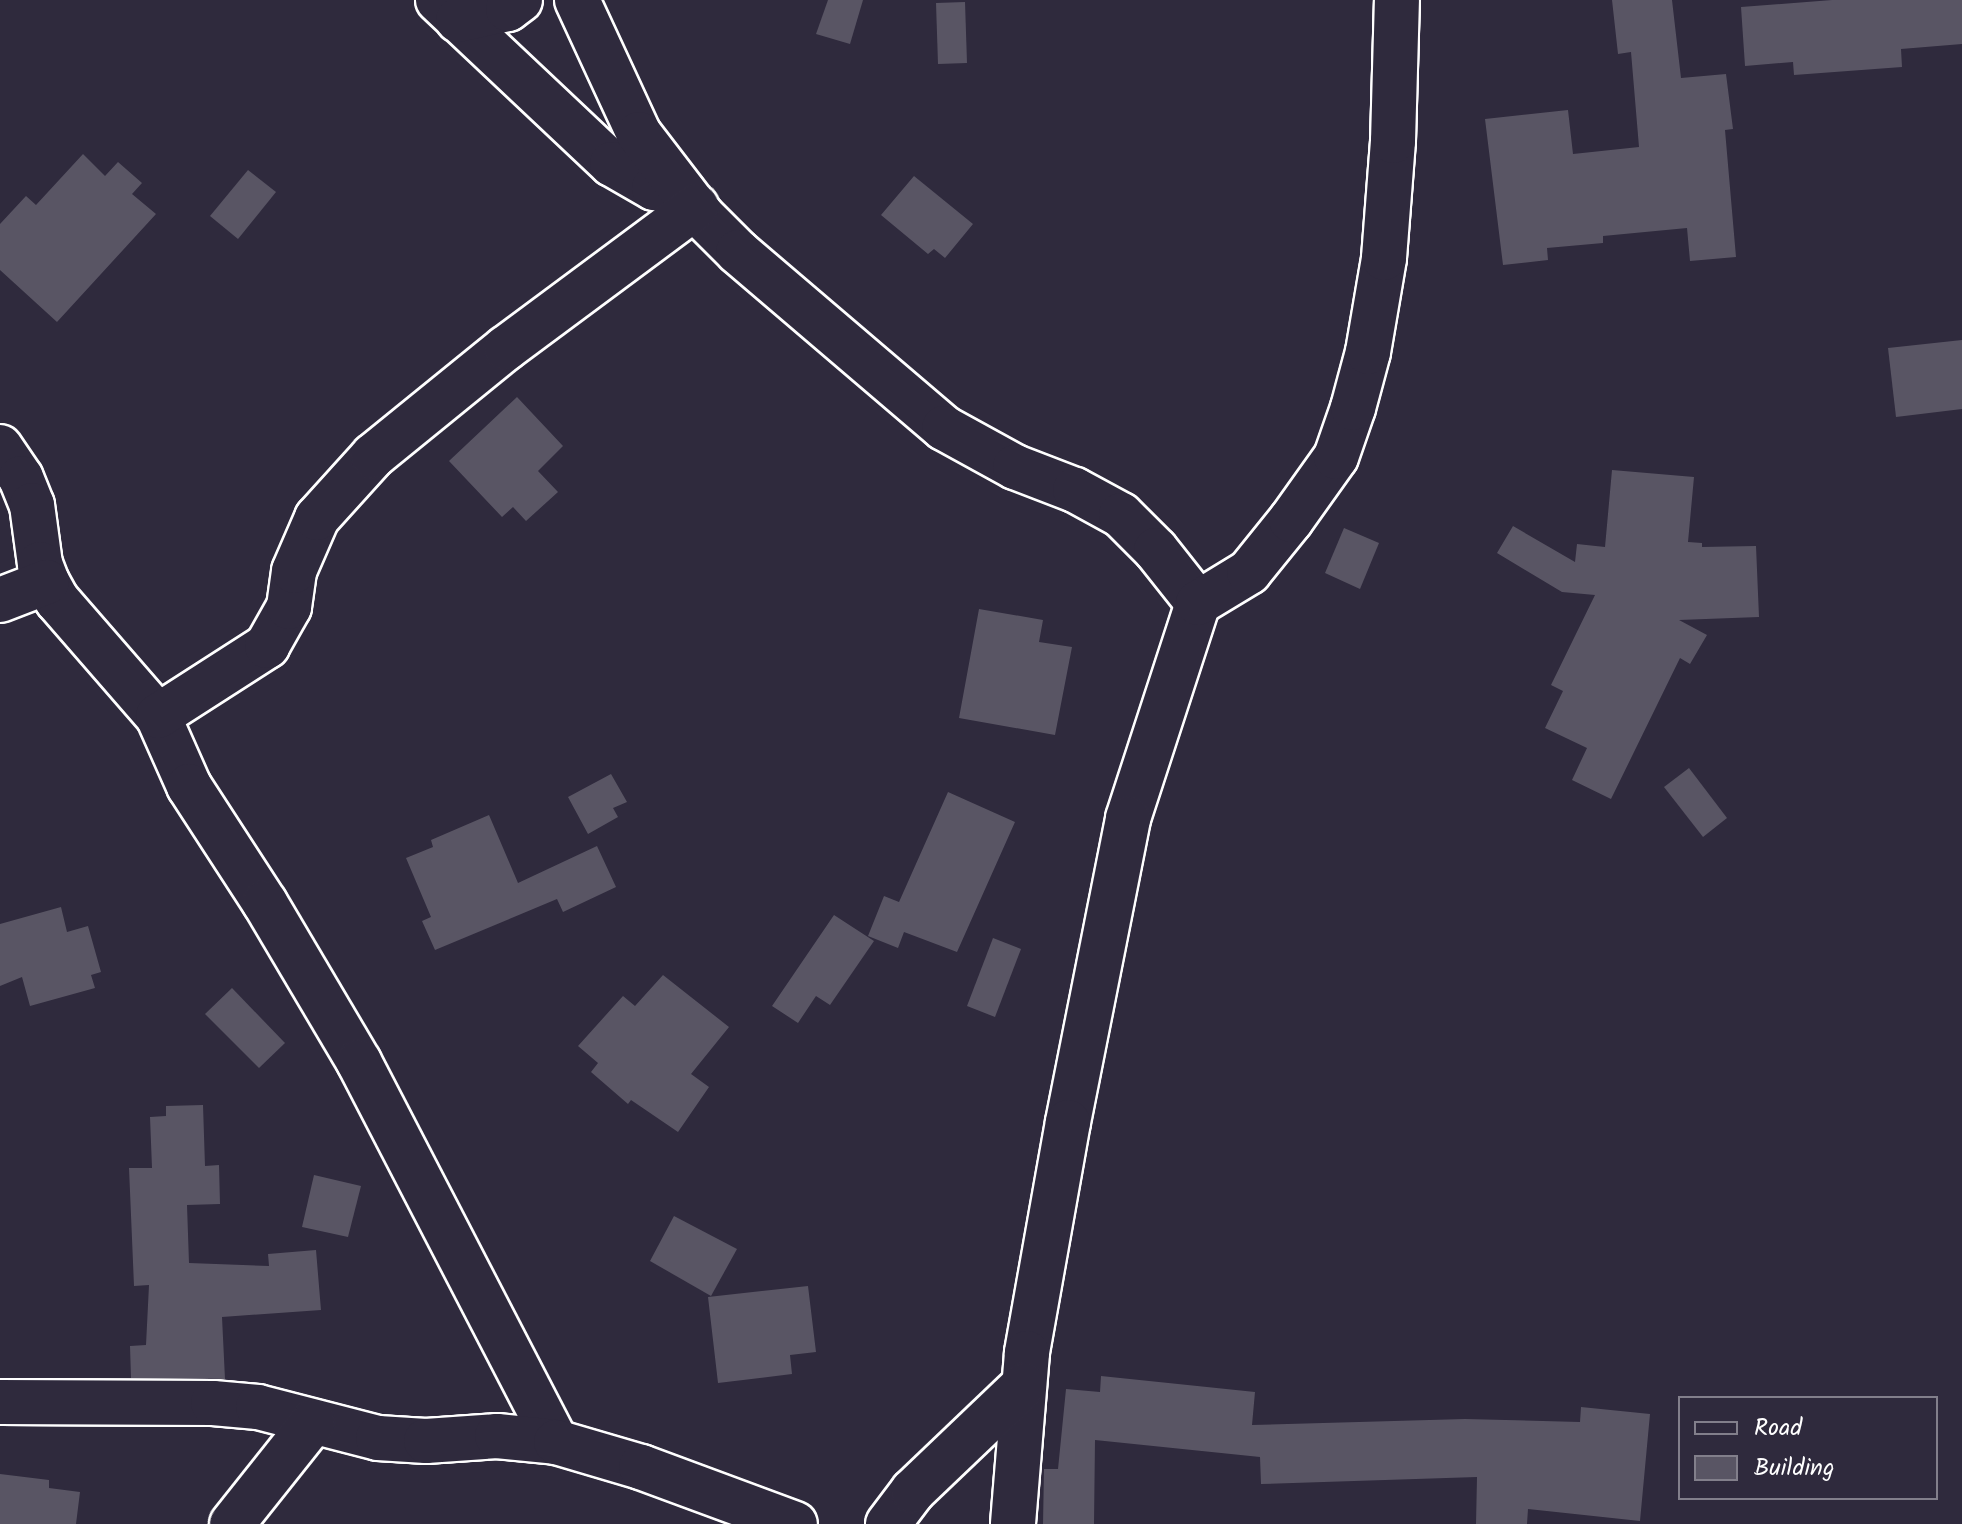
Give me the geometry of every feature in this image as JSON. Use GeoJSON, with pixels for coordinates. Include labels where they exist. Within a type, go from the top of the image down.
{"type":"FeatureCollection","features":[{"type":"Feature","properties":{"kind":"street"},"geometry":{"type":"LineString","coordinates":[[448,10],[508,9],[520,0]]}},
{"type":"Feature","properties":{"kind":"street"},"geometry":{"type":"LineString","coordinates":[[577,0],[639,134],[690,200],[772,284],[944,428],[1015,467],[1075,490],[1121,515],[1156,550],[1198,603]]}},
{"type":"Feature","properties":{"kind":"street"},"geometry":{"type":"LineString","coordinates":[[1013,1524],[1024,1385],[1068,1122],[1128,819],[1198,603],[1249,572],[1291,520],[1336,457],[1353,408],[1368,352],[1384,258],[1393,141],[1397,0]]}},
{"type":"Feature","properties":{"kind":"street"},"geometry":{"type":"LineString","coordinates":[[448,10],[612,164],[654,188],[690,200]]}},
{"type":"Feature","properties":{"kind":"street"},"geometry":{"type":"LineString","coordinates":[[158,716],[267,646],[289,607],[294,571],[317,518],[373,456],[690,200]]}},
{"type":"Feature","properties":{"kind":"street"},"geometry":{"type":"LineString","coordinates":[[0,447],[21,478],[32,505],[40,564],[57,600],[158,716],[189,786],[265,903],[359,1062],[556,1442]]}},
{"type":"Feature","properties":{"kind":"street"},"geometry":{"type":"LineString","coordinates":[[0,600],[47,582]]}},
{"type":"Feature","properties":{"kind":"street"},"geometry":{"type":"LineString","coordinates":[[888,1524],[913,1491],[1024,1385]]}},
{"type":"Feature","properties":{"kind":"street"},"geometry":{"type":"LineString","coordinates":[[0,1402],[213,1403],[258,1407],[378,1438],[426,1441],[497,1436],[556,1442],[641,1467],[795,1524]]}},
{"type":"Feature","properties":{"kind":"street"},"geometry":{"type":"LineString","coordinates":[[232,1524],[313,1422]]}},
{"type":"Feature","properties":{"kind":"building"},"geometry":{"type":"Polygon","coordinates":[[[828,0],[863,0],[850,44],[816,34],[828,0]]]}},
{"type":"Feature","properties":{"kind":"building"},"geometry":{"type":"Polygon","coordinates":[[[1612,0],[1672,0],[1681,78],[1726,74],[1733,129],[1725,130],[1736,257],[1690,261],[1687,228],[1603,236],[1603,243],[1547,248],[1548,260],[1503,265],[1485,119],[1568,110],[1573,154],[1639,147],[1631,52],[1618,54],[1612,0]]]}},
{"type":"Feature","properties":{"kind":"building"},"geometry":{"type":"Polygon","coordinates":[[[1832,0],[1962,0],[1962,44],[1901,49],[1902,67],[1794,75],[1793,62],[1745,66],[1741,7],[1832,0]]]}},
{"type":"Feature","properties":{"kind":"building"},"geometry":{"type":"Polygon","coordinates":[[[965,2],[967,63],[938,64],[936,3],[965,2]]]}},
{"type":"Feature","properties":{"kind":"building"},"geometry":{"type":"Polygon","coordinates":[[[83,154],[105,176],[118,162],[142,183],[132,194],[156,214],[57,322],[0,270],[0,224],[26,196],[36,205],[83,154]]]}},
{"type":"Feature","properties":{"kind":"building"},"geometry":{"type":"Polygon","coordinates":[[[248,170],[276,192],[238,239],[210,216],[248,170]]]}},
{"type":"Feature","properties":{"kind":"building"},"geometry":{"type":"Polygon","coordinates":[[[914,176],[973,224],[945,258],[934,249],[928,254],[881,215],[914,176]]]}},
{"type":"Feature","properties":{"kind":"building"},"geometry":{"type":"Polygon","coordinates":[[[1962,340],[1962,409],[1896,417],[1888,348],[1962,340]]]}},
{"type":"Feature","properties":{"kind":"building"},"geometry":{"type":"Polygon","coordinates":[[[517,397],[563,446],[538,471],[558,492],[526,521],[513,507],[502,517],[449,461],[517,397]]]}},
{"type":"Feature","properties":{"kind":"building"},"geometry":{"type":"Polygon","coordinates":[[[1612,470],[1694,477],[1688,542],[1702,543],[1702,547],[1756,546],[1759,617],[1679,620],[1707,635],[1690,664],[1680,658],[1611,799],[1572,780],[1587,748],[1545,728],[1563,691],[1551,685],[1595,595],[1562,592],[1497,553],[1513,526],[1575,562],[1577,544],[1605,547],[1612,470]]]}},
{"type":"Feature","properties":{"kind":"building"},"geometry":{"type":"Polygon","coordinates":[[[1344,528],[1379,543],[1360,589],[1325,573],[1344,528]]]}},
{"type":"Feature","properties":{"kind":"building"},"geometry":{"type":"Polygon","coordinates":[[[979,609],[1043,620],[1039,642],[1072,647],[1055,735],[959,718],[979,609]]]}},
{"type":"Feature","properties":{"kind":"building"},"geometry":{"type":"Polygon","coordinates":[[[1689,768],[1727,818],[1703,837],[1664,787],[1689,768]]]}},
{"type":"Feature","properties":{"kind":"building"},"geometry":{"type":"Polygon","coordinates":[[[611,774],[627,802],[613,808],[618,817],[588,834],[568,797],[611,774]]]}},
{"type":"Feature","properties":{"kind":"building"},"geometry":{"type":"Polygon","coordinates":[[[948,792],[1015,822],[957,952],[904,932],[898,948],[868,936],[884,896],[899,902],[948,792]]]}},
{"type":"Feature","properties":{"kind":"building"},"geometry":{"type":"Polygon","coordinates":[[[489,815],[518,883],[597,846],[616,887],[563,912],[557,899],[435,950],[422,921],[431,917],[406,858],[433,847],[431,840],[489,815]]]}},
{"type":"Feature","properties":{"kind":"building"},"geometry":{"type":"Polygon","coordinates":[[[61,907],[67,932],[88,926],[101,972],[91,975],[95,988],[30,1006],[22,977],[0,986],[0,924],[61,907]]]}},
{"type":"Feature","properties":{"kind":"building"},"geometry":{"type":"Polygon","coordinates":[[[834,915],[874,941],[830,1005],[816,996],[798,1023],[772,1006],[834,915]]]}},
{"type":"Feature","properties":{"kind":"building"},"geometry":{"type":"Polygon","coordinates":[[[993,938],[1021,949],[995,1017],[967,1006],[993,938]]]}},
{"type":"Feature","properties":{"kind":"building"},"geometry":{"type":"Polygon","coordinates":[[[663,975],[729,1027],[691,1074],[709,1087],[678,1132],[631,1100],[628,1104],[591,1072],[598,1063],[578,1046],[623,996],[635,1006],[663,975]]]}},
{"type":"Feature","properties":{"kind":"building"},"geometry":{"type":"Polygon","coordinates":[[[232,988],[285,1043],[259,1068],[205,1014],[232,988]]]}},
{"type":"Feature","properties":{"kind":"building"},"geometry":{"type":"Polygon","coordinates":[[[203,1105],[205,1166],[219,1165],[220,1204],[187,1205],[189,1263],[269,1266],[268,1254],[316,1250],[321,1310],[222,1317],[225,1379],[131,1378],[130,1346],[146,1345],[149,1285],[134,1286],[129,1168],[152,1168],[150,1117],[166,1116],[166,1106],[203,1105]]]}},
{"type":"Feature","properties":{"kind":"building"},"geometry":{"type":"Polygon","coordinates":[[[314,1175],[361,1186],[348,1237],[302,1227],[314,1175]]]}},
{"type":"Feature","properties":{"kind":"building"},"geometry":{"type":"Polygon","coordinates":[[[674,1216],[737,1249],[711,1296],[650,1261],[674,1216]]]}},
{"type":"Feature","properties":{"kind":"building"},"geometry":{"type":"Polygon","coordinates":[[[808,1286],[816,1352],[790,1355],[792,1374],[718,1383],[708,1297],[808,1286]]]}},
{"type":"Feature","properties":{"kind":"building"},"geometry":{"type":"Polygon","coordinates":[[[1101,1376],[1255,1392],[1252,1425],[1465,1419],[1580,1422],[1581,1407],[1650,1414],[1640,1521],[1528,1509],[1527,1524],[1476,1524],[1477,1477],[1261,1484],[1260,1457],[1095,1440],[1094,1524],[1043,1524],[1044,1469],[1058,1469],[1066,1389],[1100,1392],[1101,1376]]]}},
{"type":"Feature","properties":{"kind":"building"},"geometry":{"type":"Polygon","coordinates":[[[0,1474],[49,1480],[49,1488],[80,1492],[76,1524],[0,1524],[0,1474]]]}}]}
